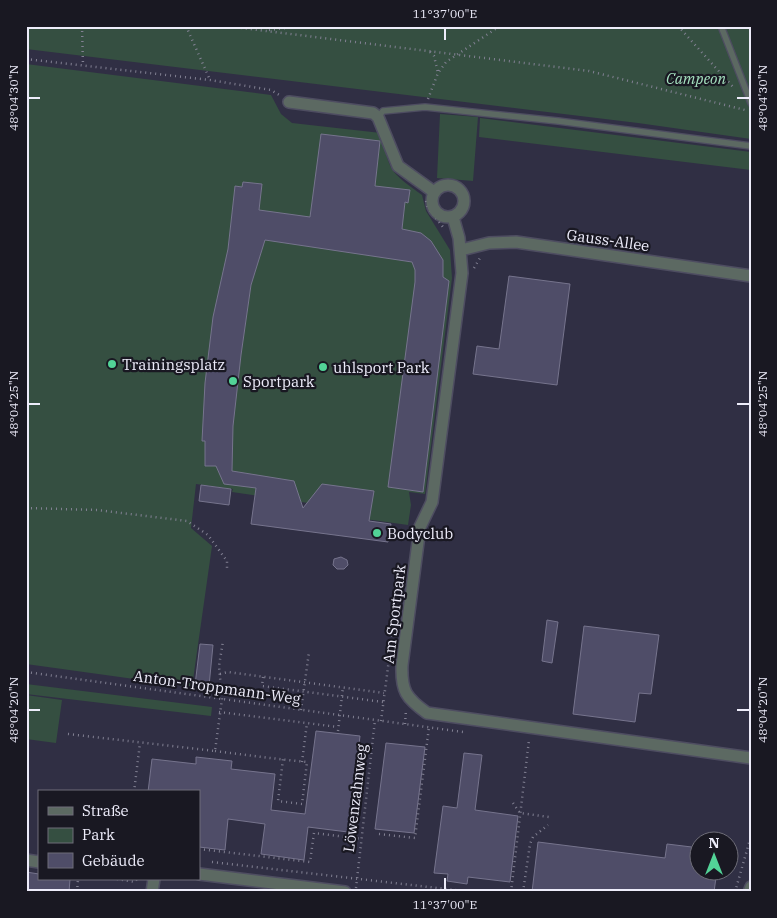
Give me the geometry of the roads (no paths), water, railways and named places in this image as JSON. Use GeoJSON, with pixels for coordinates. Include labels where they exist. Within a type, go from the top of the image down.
{"type":"FeatureCollection","features":[{"type":"Feature","properties":{"kind":"street"},"geometry":{"type":"LineString","coordinates":[[289,102],[363,110],[378,117],[398,166],[429,193],[433,208],[438,214],[445,218],[453,217],[461,212],[465,205],[464,196],[460,189],[449,185],[442,186],[429,193]]}},
{"type":"Feature","properties":{"kind":"street","name":"Am Sportpark"},"geometry":{"type":"LineString","coordinates":[[453,217],[461,250],[462,273],[432,502],[420,527],[402,665],[402,682],[407,696],[427,713],[751,758]]}},
{"type":"Feature","properties":{"kind":"street","name":"Gauss-Allee"},"geometry":{"type":"LineString","coordinates":[[461,250],[489,243],[516,242],[751,276]]}},
{"type":"Feature","properties":{"kind":"street"},"geometry":{"type":"LineString","coordinates":[[200,874],[345,892]]}},
{"type":"Feature","properties":{"kind":"street"},"geometry":{"type":"LineString","coordinates":[[749,892],[751,887]]}},
{"type":"Feature","properties":{"kind":"lane"},"geometry":{"type":"LineString","coordinates":[[720,26],[751,103]]}},
{"type":"Feature","properties":{"kind":"lane"},"geometry":{"type":"LineString","coordinates":[[378,117],[383,111],[425,107],[558,121],[751,146]]}},
{"type":"Feature","properties":{"kind":"place","name":"Trainingsplatz"},"geometry":{"type":"Point","coordinates":[112,364]}},
{"type":"Feature","properties":{"kind":"place","name":"uhlsport Park"},"geometry":{"type":"Point","coordinates":[323,367]}},
{"type":"Feature","properties":{"kind":"place","name":"Sportpark"},"geometry":{"type":"Point","coordinates":[233,381]}},
{"type":"Feature","properties":{"kind":"place","name":"Bodyclub"},"geometry":{"type":"Point","coordinates":[377,533]}},
{"type":"Feature","properties":{"kind":"park label","name":"Campeon"},"geometry":{"type":"Point","coordinates":[696,78]}}]}
